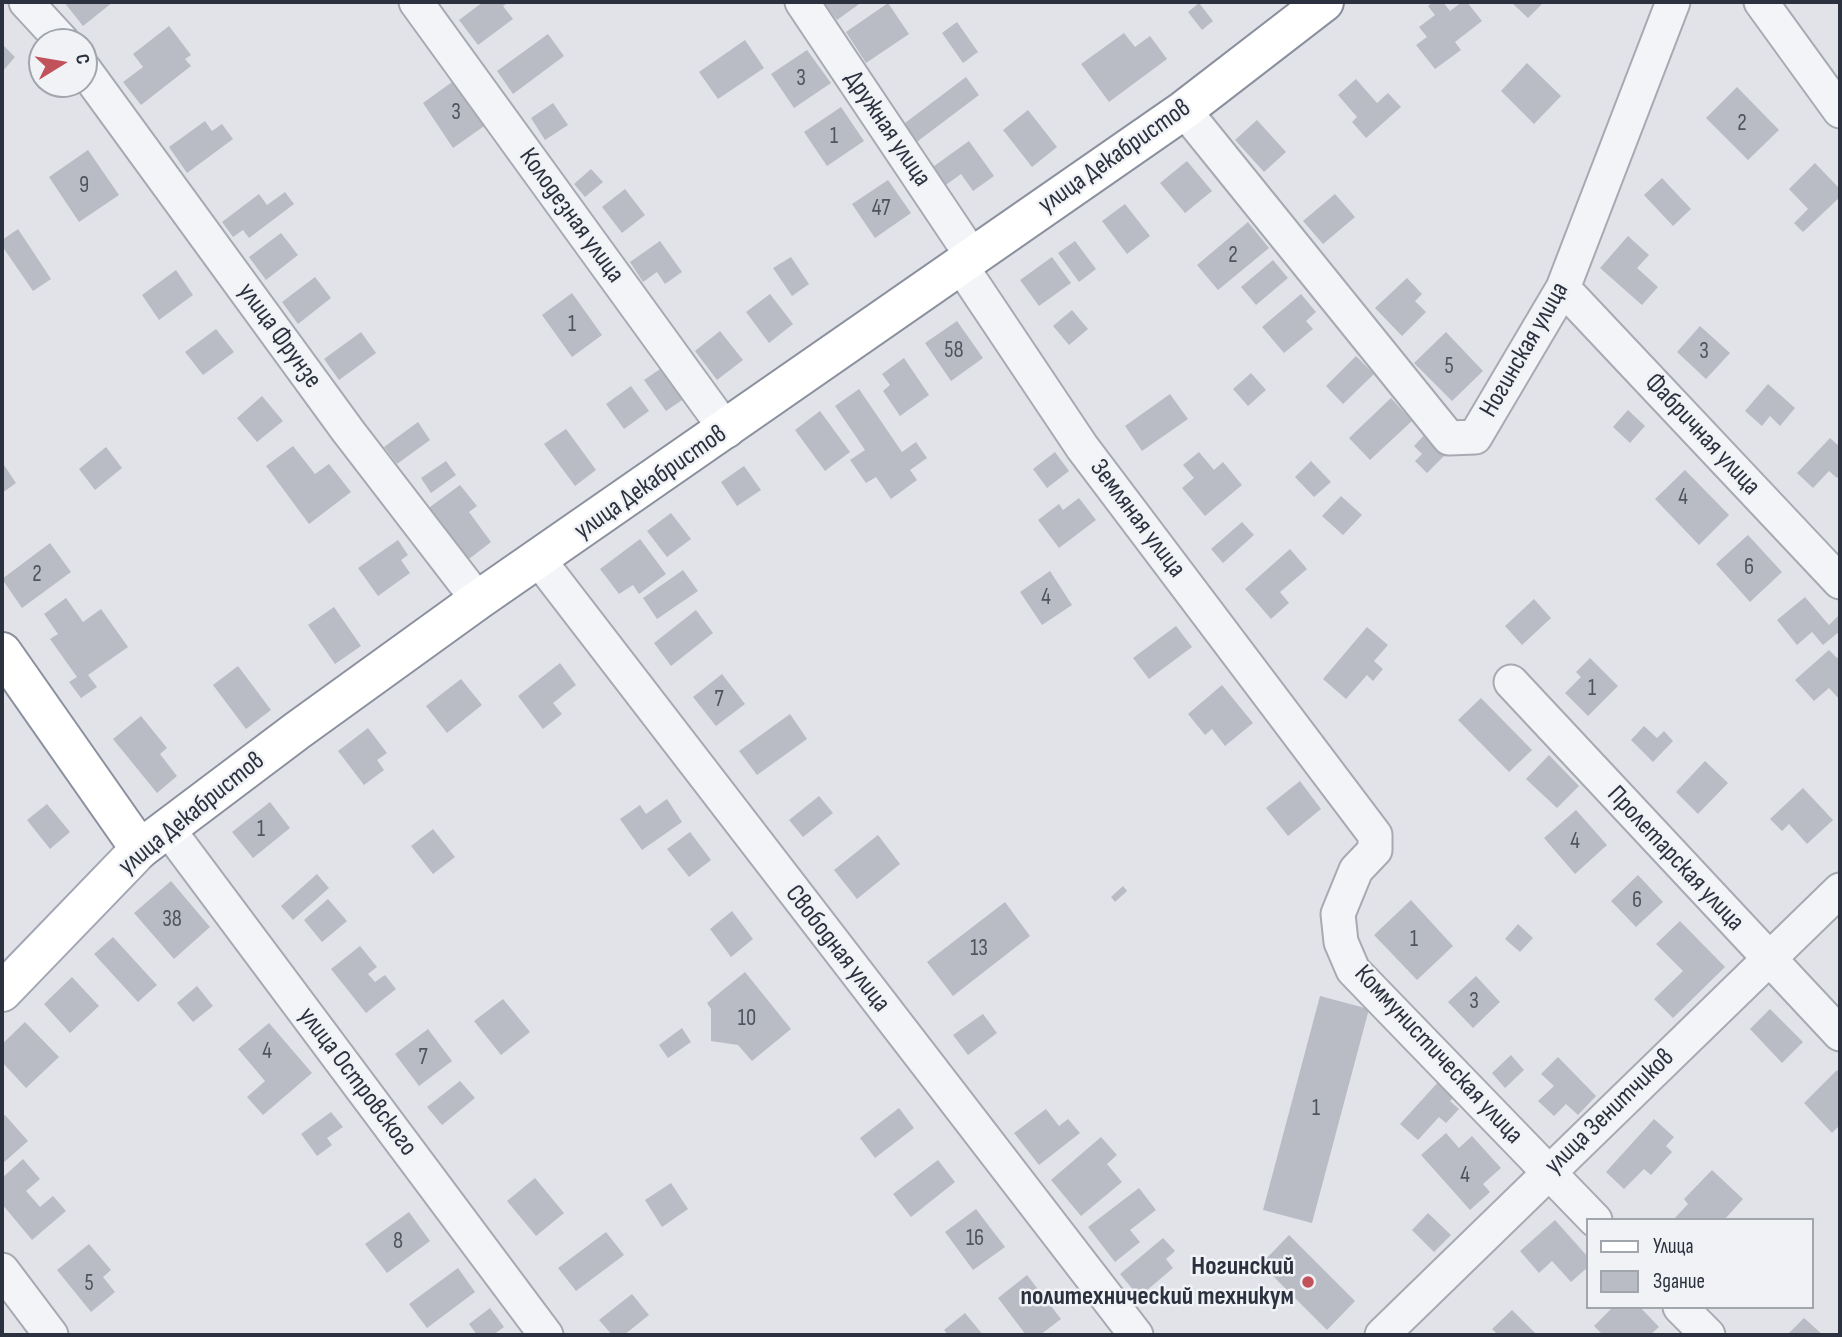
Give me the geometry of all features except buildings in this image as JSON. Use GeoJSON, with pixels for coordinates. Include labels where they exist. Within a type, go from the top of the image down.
{"type":"FeatureCollection","features":[{"type":"Feature","properties":{"kind":"main road","name":"улица Декабристов"},"geometry":{"type":"LineString","coordinates":[[2,992],[154,839],[478,600],[727,430],[1184,110],[1311,6]]}},
{"type":"Feature","properties":{"kind":"main road"},"geometry":{"type":"LineString","coordinates":[[2,652],[154,839]]}},
{"type":"Feature","properties":{"kind":"street"},"geometry":{"type":"LineString","coordinates":[[26,2],[50,28]]}},
{"type":"Feature","properties":{"kind":"street","name":"Колодезная улица"},"geometry":{"type":"LineString","coordinates":[[416,2],[727,430]]}},
{"type":"Feature","properties":{"kind":"street","name":"Дружная улица"},"geometry":{"type":"LineString","coordinates":[[802,2],[967,261]]}},
{"type":"Feature","properties":{"kind":"street","name":"Ногинская улица"},"geometry":{"type":"LineString","coordinates":[[1184,110],[1449,438],[1475,437],[1563,288],[1673,2]]}},
{"type":"Feature","properties":{"kind":"street"},"geometry":{"type":"LineString","coordinates":[[1760,2],[1840,111]]}},
{"type":"Feature","properties":{"kind":"street","name":"улица Фрунзе"},"geometry":{"type":"LineString","coordinates":[[98,88],[348,431],[478,600]]}},
{"type":"Feature","properties":{"kind":"street","name":"Земляная улица"},"geometry":{"type":"LineString","coordinates":[[967,261],[1082,447],[1323,766]]}},
{"type":"Feature","properties":{"kind":"street","name":"Фабричная улица"},"geometry":{"type":"LineString","coordinates":[[1563,288],[1840,583]]}},
{"type":"Feature","properties":{"kind":"street","name":"Свободная улица"},"geometry":{"type":"LineString","coordinates":[[539,560],[1136,1335]]}},
{"type":"Feature","properties":{"kind":"street","name":"Пролетарская улица"},"geometry":{"type":"LineString","coordinates":[[1511,682],[1840,1034]]}},
{"type":"Feature","properties":{"kind":"street","name":"Коммунистическая улица"},"geometry":{"type":"LineString","coordinates":[[1323,766],[1376,835],[1375,850],[1356,870],[1338,914],[1341,942],[1353,970],[1593,1218]]}},
{"type":"Feature","properties":{"kind":"street","name":"улица Островского"},"geometry":{"type":"LineString","coordinates":[[154,839],[546,1335]]}},
{"type":"Feature","properties":{"kind":"street","name":"улица Зенитчиков"},"geometry":{"type":"LineString","coordinates":[[1382,1335],[1548,1171],[1770,961],[1840,890]]}},
{"type":"Feature","properties":{"kind":"street"},"geometry":{"type":"LineString","coordinates":[[2,1270],[51,1335]]}},
{"type":"Feature","properties":{"kind":"street"},"geometry":{"type":"LineString","coordinates":[[1682,1309],[1708,1335]]}},
{"type":"Feature","properties":{"kind":"place","name":"Ногинский политехнический техникум"},"geometry":{"type":"Point","coordinates":[1308,1282]}}]}
